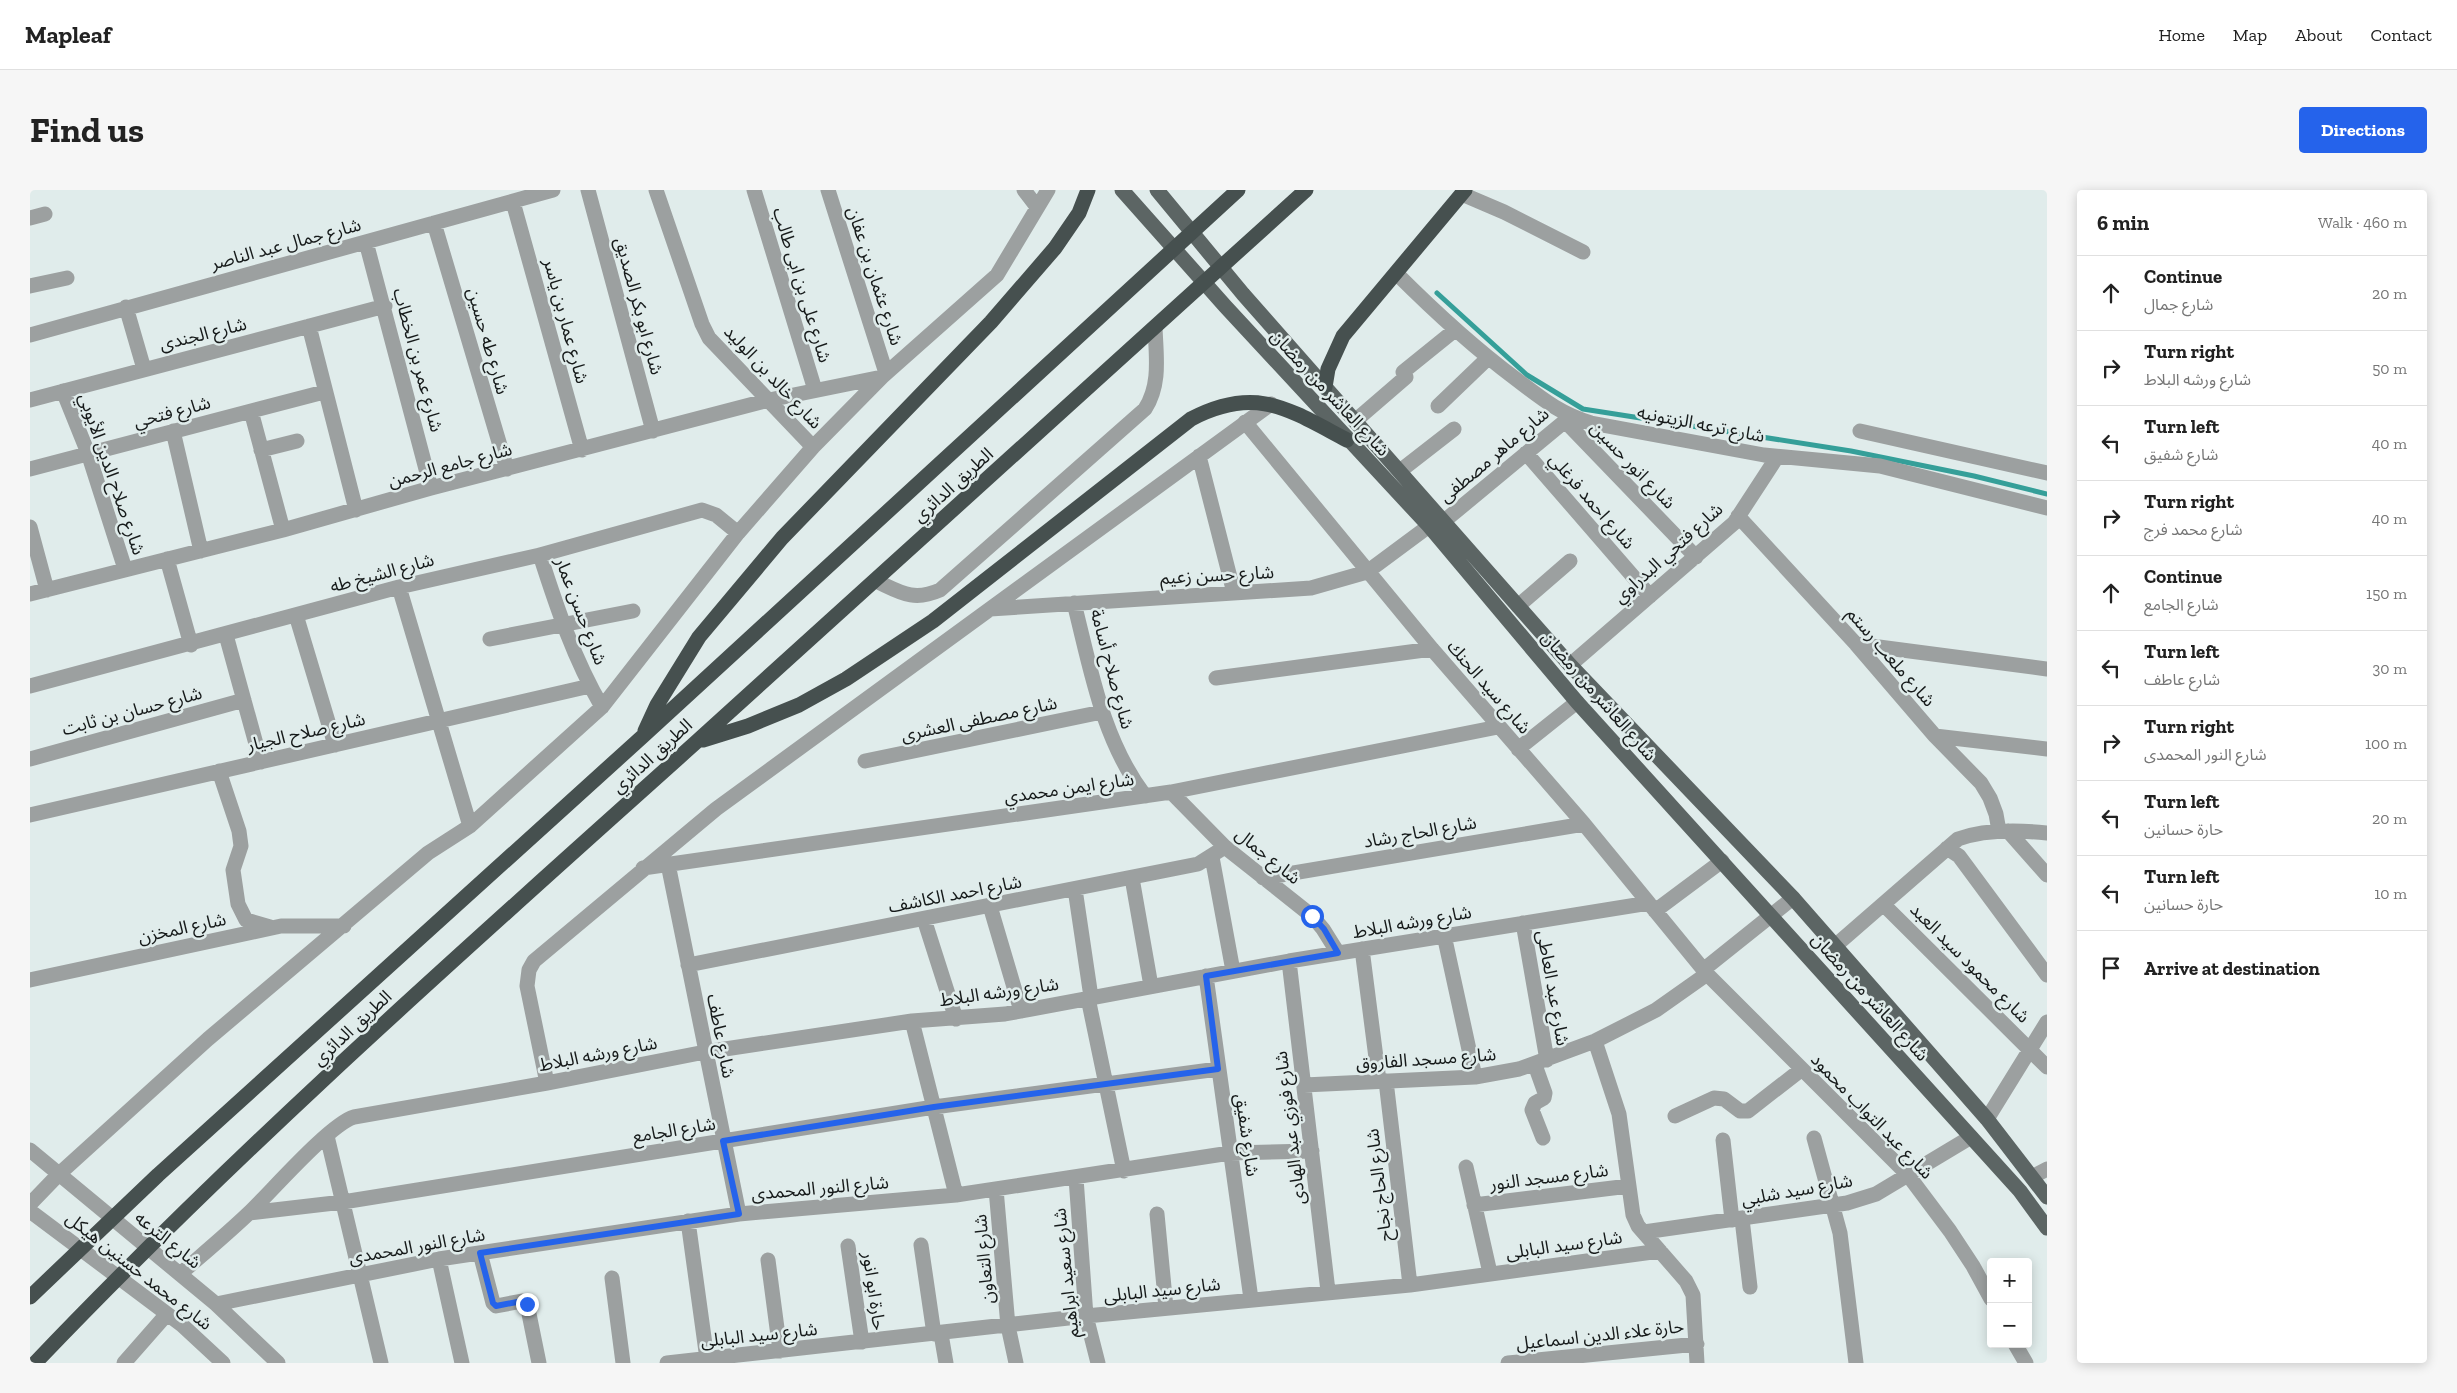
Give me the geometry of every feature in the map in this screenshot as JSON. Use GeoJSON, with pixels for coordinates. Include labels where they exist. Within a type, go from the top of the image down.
{"type":"FeatureCollection","features":[{"type":"Feature","properties":{"kind":"highway"},"geometry":{"type":"LineString","coordinates":[[642,737],[656,705],[705,630],[782,538],[991,322],[1055,248],[1079,213],[1088,190]]}},
{"type":"Feature","properties":{"kind":"highway","name":"الطريق الدائري"},"geometry":{"type":"LineString","coordinates":[[30,1297],[158,1174],[642,737],[1238,190]]}},
{"type":"Feature","properties":{"kind":"highway","name":"الطريق الدائري"},"geometry":{"type":"LineString","coordinates":[[35,1363],[92,1303],[191,1206],[450,962],[876,580],[1306,190]]}},
{"type":"Feature","properties":{"kind":"highway"},"geometry":{"type":"LineString","coordinates":[[1326,387],[1328,369],[1343,336],[1464,192]]}},
{"type":"Feature","properties":{"kind":"highway"},"geometry":{"type":"LineString","coordinates":[[696,742],[748,726],[798,705],[846,679],[933,620],[1191,420],[1209,410],[1229,404],[1250,402],[1271,404],[1291,410],[1347,440]]}},
{"type":"Feature","properties":{"kind":"main road","name":"شارع العاشر من رمضان"},"geometry":{"type":"LineString","coordinates":[[1122,190],[1347,440],[1436,524],[1518,606],[1570,665],[1793,898],[1987,1119],[2047,1197]]}},
{"type":"Feature","properties":{"kind":"main road","name":"شارع العاشر من رمضان"},"geometry":{"type":"LineString","coordinates":[[1157,190],[1243,294],[1400,471],[1436,524],[1577,702],[2020,1191],[2047,1228]]}},
{"type":"Feature","properties":{"kind":"street","name":"شارع جمال عبد الناصر"},"geometry":{"type":"LineString","coordinates":[[30,335],[553,190]]}},
{"type":"Feature","properties":{"kind":"street","name":"شارع ابو بكر الصديق"},"geometry":{"type":"LineString","coordinates":[[588,190],[653,431]]}},
{"type":"Feature","properties":{"kind":"street","name":"شارع خالد بن الوليد"},"geometry":{"type":"LineString","coordinates":[[656,190],[702,324],[709,338],[813,448]]}},
{"type":"Feature","properties":{"kind":"street","name":"شارع على بن ابى طالب"},"geometry":{"type":"LineString","coordinates":[[754,190],[815,390]]}},
{"type":"Feature","properties":{"kind":"street","name":"شارع عثمان بن عفان"},"geometry":{"type":"LineString","coordinates":[[828,190],[884,375]]}},
{"type":"Feature","properties":{"kind":"street"},"geometry":{"type":"LineString","coordinates":[[1024,190],[1037,207]]}},
{"type":"Feature","properties":{"kind":"street"},"geometry":{"type":"LineString","coordinates":[[30,1204],[58,1174],[208,1039],[344,926],[428,853],[470,826],[602,707],[738,532],[813,448],[884,375],[997,275],[1048,190]]}},
{"type":"Feature","properties":{"kind":"street"},"geometry":{"type":"LineString","coordinates":[[1464,192],[1583,252]]}},
{"type":"Feature","properties":{"kind":"street","name":"شارع عمار بن ياسر"},"geometry":{"type":"LineString","coordinates":[[513,202],[582,450]]}},
{"type":"Feature","properties":{"kind":"street"},"geometry":{"type":"LineString","coordinates":[[30,218],[45,214]]}},
{"type":"Feature","properties":{"kind":"street","name":"شارع طه حسين"},"geometry":{"type":"LineString","coordinates":[[434,223],[507,469]]}},
{"type":"Feature","properties":{"kind":"street","name":"شارع عمر بن الخطاب"},"geometry":{"type":"LineString","coordinates":[[366,242],[385,306],[431,488]]}},
{"type":"Feature","properties":{"kind":"street","name":"شارع ترعه الزيتونيه"},"geometry":{"type":"LineString","coordinates":[[1396,273],[1454,330],[1567,419],[1777,457],[1880,466],[2047,508]]}},
{"type":"Feature","properties":{"kind":"street"},"geometry":{"type":"LineString","coordinates":[[30,286],[67,278]]}},
{"type":"Feature","properties":{"kind":"street","name":"شارع الجندى"},"geometry":{"type":"LineString","coordinates":[[30,400],[385,306]]}},
{"type":"Feature","properties":{"kind":"street"},"geometry":{"type":"LineString","coordinates":[[126,307],[144,369]]}},
{"type":"Feature","properties":{"kind":"street"},"geometry":{"type":"LineString","coordinates":[[876,580],[908,596],[922,596],[940,590],[1144,410],[1151,400],[1157,379],[1160,323]]}},
{"type":"Feature","properties":{"kind":"street"},"geometry":{"type":"LineString","coordinates":[[309,326],[324,392],[356,510]]}},
{"type":"Feature","properties":{"kind":"street"},"geometry":{"type":"LineString","coordinates":[[1355,421],[1406,377],[1403,372],[1454,330]]}},
{"type":"Feature","properties":{"kind":"street"},"geometry":{"type":"LineString","coordinates":[[1438,406],[1488,358]]}},
{"type":"Feature","properties":{"kind":"street","name":"شارع جامع الرحمن"},"geometry":{"type":"LineString","coordinates":[[30,594],[125,568],[283,530],[431,488],[769,400],[884,375]]}},
{"type":"Feature","properties":{"kind":"street","name":"شارع صلاح الدين الأيوبي"},"geometry":{"type":"LineString","coordinates":[[63,391],[88,453],[125,568]]}},
{"type":"Feature","properties":{"kind":"street","name":"شارع فتحي"},"geometry":{"type":"LineString","coordinates":[[30,469],[324,392]]}},
{"type":"Feature","properties":{"kind":"street"},"geometry":{"type":"LineString","coordinates":[[547,1083],[528,997],[529,970],[534,961],[716,809],[1271,404]]}},
{"type":"Feature","properties":{"kind":"street"},"geometry":{"type":"LineString","coordinates":[[251,411],[283,530]]}},
{"type":"Feature","properties":{"kind":"street","name":"شارع ماهر مصطفى"},"geometry":{"type":"LineString","coordinates":[[1436,524],[1567,419]]}},
{"type":"Feature","properties":{"kind":"street","name":"شارع انور حسين"},"geometry":{"type":"LineString","coordinates":[[1567,419],[1696,557]]}},
{"type":"Feature","properties":{"kind":"street","name":"شارع سيد الحنك"},"geometry":{"type":"LineString","coordinates":[[1245,422],[1367,572],[1498,727],[1584,824],[1705,972]]}},
{"type":"Feature","properties":{"kind":"street"},"geometry":{"type":"LineString","coordinates":[[1400,471],[1454,429]]}},
{"type":"Feature","properties":{"kind":"street"},"geometry":{"type":"LineString","coordinates":[[172,431],[201,550]]}},
{"type":"Feature","properties":{"kind":"street"},"geometry":{"type":"LineString","coordinates":[[1860,431],[2047,474]]}},
{"type":"Feature","properties":{"kind":"street"},"geometry":{"type":"LineString","coordinates":[[261,450],[297,441]]}},
{"type":"Feature","properties":{"kind":"street","name":"شارع احمد فرغلي"},"geometry":{"type":"LineString","coordinates":[[1526,453],[1650,596]]}},
{"type":"Feature","properties":{"kind":"street"},"geometry":{"type":"LineString","coordinates":[[1199,456],[1234,592]]}},
{"type":"Feature","properties":{"kind":"street","name":"شارع فتحي البدراوي"},"geometry":{"type":"LineString","coordinates":[[1570,665],[1734,523],[1777,457]]}},
{"type":"Feature","properties":{"kind":"street","name":"شارع الشيخ طه"},"geometry":{"type":"LineString","coordinates":[[30,686],[226,635],[399,586],[540,555],[702,510],[716,515],[738,532]]}},
{"type":"Feature","properties":{"kind":"street","name":"شارع ملعب رستم"},"geometry":{"type":"LineString","coordinates":[[1738,516],[1856,644],[1935,736],[1981,783],[1990,798],[2003,831]]}},
{"type":"Feature","properties":{"kind":"street","name":"شارع حسن زعيم"},"geometry":{"type":"LineString","coordinates":[[990,609],[1311,588],[1367,572],[1436,524]]}},
{"type":"Feature","properties":{"kind":"street"},"geometry":{"type":"LineString","coordinates":[[30,526],[47,590]]}},
{"type":"Feature","properties":{"kind":"street","name":"شارع حسن عمار"},"geometry":{"type":"LineString","coordinates":[[540,555],[562,625],[590,686],[602,707]]}},
{"type":"Feature","properties":{"kind":"street"},"geometry":{"type":"LineString","coordinates":[[167,558],[191,644]]}},
{"type":"Feature","properties":{"kind":"street"},"geometry":{"type":"LineString","coordinates":[[1518,606],[1570,561]]}},
{"type":"Feature","properties":{"kind":"street"},"geometry":{"type":"LineString","coordinates":[[399,586],[470,826]]}},
{"type":"Feature","properties":{"kind":"street","name":"شارع صلاح أسامة"},"geometry":{"type":"LineString","coordinates":[[1074,603],[1102,712],[1114,745],[1131,776],[1146,796]]}},
{"type":"Feature","properties":{"kind":"street"},"geometry":{"type":"LineString","coordinates":[[490,638],[634,610]]}},
{"type":"Feature","properties":{"kind":"street"},"geometry":{"type":"LineString","coordinates":[[296,615],[335,745]]}},
{"type":"Feature","properties":{"kind":"street"},"geometry":{"type":"LineString","coordinates":[[226,635],[261,762]]}},
{"type":"Feature","properties":{"kind":"street"},"geometry":{"type":"LineString","coordinates":[[1856,644],[2047,669]]}},
{"type":"Feature","properties":{"kind":"street"},"geometry":{"type":"LineString","coordinates":[[1216,678],[1432,649]]}},
{"type":"Feature","properties":{"kind":"street","name":"شارع صلاح الجيار"},"geometry":{"type":"LineString","coordinates":[[30,815],[590,686]]}},
{"type":"Feature","properties":{"kind":"street","name":"شارع حسان بن ثابت"},"geometry":{"type":"LineString","coordinates":[[30,759],[244,700]]}},
{"type":"Feature","properties":{"kind":"street"},"geometry":{"type":"LineString","coordinates":[[1518,749],[1577,702]]}},
{"type":"Feature","properties":{"kind":"street","name":"شارع مصطفى العشرى"},"geometry":{"type":"LineString","coordinates":[[864,761],[1102,712]]}},
{"type":"Feature","properties":{"kind":"street","name":"شارع ايمن محمدي"},"geometry":{"type":"LineString","coordinates":[[642,869],[1171,792],[1498,727]]}},
{"type":"Feature","properties":{"kind":"street"},"geometry":{"type":"LineString","coordinates":[[1935,736],[2047,749]]}},
{"type":"Feature","properties":{"kind":"street"},"geometry":{"type":"LineString","coordinates":[[219,771],[239,831],[241,846],[233,870],[238,904],[246,920],[272,928]]}},
{"type":"Feature","properties":{"kind":"street","name":"شارع جمال"},"geometry":{"type":"LineString","coordinates":[[1171,792],[1225,847],[1312,916],[1324,929],[1338,953]]}},
{"type":"Feature","properties":{"kind":"street","name":"شارع الحاج رشاد"},"geometry":{"type":"LineString","coordinates":[[1263,878],[1584,824]]}},
{"type":"Feature","properties":{"kind":"street"},"geometry":{"type":"LineString","coordinates":[[1835,946],[1958,839],[2003,831],[2047,833]]}},
{"type":"Feature","properties":{"kind":"street"},"geometry":{"type":"LineString","coordinates":[[2003,831],[2047,875]]}},
{"type":"Feature","properties":{"kind":"street","name":"شارع احمد الكاشف"},"geometry":{"type":"LineString","coordinates":[[688,966],[1198,864],[1212,857],[1225,847]]}},
{"type":"Feature","properties":{"kind":"street"},"geometry":{"type":"LineString","coordinates":[[1947,848],[1959,856],[2047,975]]}},
{"type":"Feature","properties":{"kind":"street"},"geometry":{"type":"LineString","coordinates":[[1212,857],[1233,971]]}},
{"type":"Feature","properties":{"kind":"street"},"geometry":{"type":"LineString","coordinates":[[1652,907],[1722,861]]}},
{"type":"Feature","properties":{"kind":"street","name":"شارع عاطف"},"geometry":{"type":"LineString","coordinates":[[668,864],[739,1214]]}},
{"type":"Feature","properties":{"kind":"street"},"geometry":{"type":"LineString","coordinates":[[1132,878],[1151,986]]}},
{"type":"Feature","properties":{"kind":"street"},"geometry":{"type":"LineString","coordinates":[[1075,889],[1090,998],[1124,1170]]}},
{"type":"Feature","properties":{"kind":"street","name":"شارع مسجد الفاروق"},"geometry":{"type":"LineString","coordinates":[[1304,1085],[1475,1077],[1501,1074],[1541,1062],[1595,1042],[1656,1010],[1705,972],[1770,914],[1793,898]]}},
{"type":"Feature","properties":{"kind":"street","name":"شارع محمود سيد العبد"},"geometry":{"type":"LineString","coordinates":[[1883,904],[2030,1049]]}},
{"type":"Feature","properties":{"kind":"street"},"geometry":{"type":"LineString","coordinates":[[990,906],[1021,1011]]}},
{"type":"Feature","properties":{"kind":"street","name":"شارع ورشه البلاط"},"geometry":{"type":"LineString","coordinates":[[327,1136],[348,1119],[354,1117],[547,1083],[705,1052],[912,1021],[956,1019],[1021,1011],[1233,971],[1444,935],[1652,907]]}},
{"type":"Feature","properties":{"kind":"street"},"geometry":{"type":"LineString","coordinates":[[924,919],[956,1019]]}},
{"type":"Feature","properties":{"kind":"street","name":"شارع عبد العاطى"},"geometry":{"type":"LineString","coordinates":[[1523,923],[1545,1093],[1544,1098],[1535,1103],[1532,1110],[1543,1138]]}},
{"type":"Feature","properties":{"kind":"street","name":"شارع المخزن"},"geometry":{"type":"LineString","coordinates":[[30,980],[290,924],[344,926]]}},
{"type":"Feature","properties":{"kind":"street"},"geometry":{"type":"LineString","coordinates":[[1444,935],[1475,1077]]}},
{"type":"Feature","properties":{"kind":"street","name":"شارع الحاج نجاح"},"geometry":{"type":"LineString","coordinates":[[1362,949],[1383,1081],[1410,1285]]}},
{"type":"Feature","properties":{"kind":"street","name":"شارع فوزي عبد الهادى"},"geometry":{"type":"LineString","coordinates":[[1289,961],[1328,1291]]}},
{"type":"Feature","properties":{"kind":"street","name":"شارع عبد التواب محمود"},"geometry":{"type":"LineString","coordinates":[[1705,972],[1908,1175],[1950,1231],[1987,1292]]}},
{"type":"Feature","properties":{"kind":"street","name":"شارع شفيق"},"geometry":{"type":"LineString","coordinates":[[1206,976],[1251,1299]]}},
{"type":"Feature","properties":{"kind":"street"},"geometry":{"type":"LineString","coordinates":[[912,1021],[956,1195]]}},
{"type":"Feature","properties":{"kind":"street","name":"شارع محمود سيد العبد"},"geometry":{"type":"LineString","coordinates":[[1987,1119],[2047,1022]]}},
{"type":"Feature","properties":{"kind":"street"},"geometry":{"type":"LineString","coordinates":[[1595,1042],[1619,1114],[1633,1215],[1644,1232],[1686,1281],[1693,1295],[1697,1363]]}},
{"type":"Feature","properties":{"kind":"street"},"geometry":{"type":"LineString","coordinates":[[2030,1049],[2047,1067]]}},
{"type":"Feature","properties":{"kind":"street","name":"شارع الجامع"},"geometry":{"type":"LineString","coordinates":[[249,1213],[343,1202],[934,1107],[1218,1069]]}},
{"type":"Feature","properties":{"kind":"street"},"geometry":{"type":"LineString","coordinates":[[1675,1116],[1714,1098],[1724,1099],[1736,1110],[1748,1111],[1802,1069]]}},
{"type":"Feature","properties":{"kind":"street"},"geometry":{"type":"LineString","coordinates":[[327,1136],[381,1363]]}},
{"type":"Feature","properties":{"kind":"street"},"geometry":{"type":"LineString","coordinates":[[180,1274],[249,1213],[327,1136]]}},
{"type":"Feature","properties":{"kind":"street","name":"شارع سيد شلبي"},"geometry":{"type":"LineString","coordinates":[[1644,1232],[1833,1205],[1876,1194],[1971,1137]]}},
{"type":"Feature","properties":{"kind":"street"},"geometry":{"type":"LineString","coordinates":[[1814,1138],[1840,1233],[1856,1363]]}},
{"type":"Feature","properties":{"kind":"street"},"geometry":{"type":"LineString","coordinates":[[1723,1140],[1750,1287]]}},
{"type":"Feature","properties":{"kind":"street","name":"شارع الترعه"},"geometry":{"type":"LineString","coordinates":[[30,1150],[216,1304],[278,1363]]}},
{"type":"Feature","properties":{"kind":"street","name":"شارع النور المحمدى"},"geometry":{"type":"LineString","coordinates":[[216,1304],[439,1259],[688,1221],[739,1214],[956,1195],[1230,1153],[1312,1151]]}},
{"type":"Feature","properties":{"kind":"street"},"geometry":{"type":"LineString","coordinates":[[1466,1167],[1490,1273]]}},
{"type":"Feature","properties":{"kind":"street"},"geometry":{"type":"LineString","coordinates":[[2032,1176],[2047,1169]]}},
{"type":"Feature","properties":{"kind":"street","name":"شارع سعيد ابراهيم"},"geometry":{"type":"LineString","coordinates":[[1076,1178],[1086,1316],[1098,1363]]}},
{"type":"Feature","properties":{"kind":"street","name":"شارع مسجد النور"},"geometry":{"type":"LineString","coordinates":[[1474,1205],[1628,1186]]}},
{"type":"Feature","properties":{"kind":"street","name":"شارع التعاون"},"geometry":{"type":"LineString","coordinates":[[996,1189],[1008,1326],[1016,1363]]}},
{"type":"Feature","properties":{"kind":"street","name":"شارع محمد حسنين هيكل"},"geometry":{"type":"LineString","coordinates":[[30,1211],[167,1314],[224,1363]]}},
{"type":"Feature","properties":{"kind":"street"},"geometry":{"type":"LineString","coordinates":[[1157,1214],[1166,1308]]}},
{"type":"Feature","properties":{"kind":"street"},"geometry":{"type":"LineString","coordinates":[[688,1221],[707,1359]]}},
{"type":"Feature","properties":{"kind":"street"},"geometry":{"type":"LineString","coordinates":[[921,1245],[938,1334],[946,1363]]}},
{"type":"Feature","properties":{"kind":"street","name":"حارة ابو انور"},"geometry":{"type":"LineString","coordinates":[[848,1246],[862,1342]]}},
{"type":"Feature","properties":{"kind":"street","name":"شارع سيد البابلى"},"geometry":{"type":"LineString","coordinates":[[667,1363],[1086,1316],[1328,1291],[1410,1285],[1660,1250]]}},
{"type":"Feature","properties":{"kind":"street"},"geometry":{"type":"LineString","coordinates":[[480,1253],[493,1303],[496,1306],[522,1301],[527,1304],[539,1363]]}},
{"type":"Feature","properties":{"kind":"street"},"geometry":{"type":"LineString","coordinates":[[439,1259],[462,1363]]}},
{"type":"Feature","properties":{"kind":"street"},"geometry":{"type":"LineString","coordinates":[[768,1260],[780,1351]]}},
{"type":"Feature","properties":{"kind":"street"},"geometry":{"type":"LineString","coordinates":[[612,1278],[623,1363]]}},
{"type":"Feature","properties":{"kind":"street"},"geometry":{"type":"LineString","coordinates":[[124,1363],[167,1314]]}},
{"type":"Feature","properties":{"kind":"street","name":"حارة علاء الدين اسماعيل"},"geometry":{"type":"LineString","coordinates":[[1508,1363],[1696,1344]]}},
{"type":"Feature","properties":{"kind":"street"},"geometry":{"type":"LineString","coordinates":[[2017,1348],[2026,1363]]}},
{"type":"Feature","properties":{"kind":"waterway"},"geometry":{"type":"LineString","coordinates":[[1437,293],[1527,375],[1583,409],[1851,451],[1974,476],[2047,494]]}},
{"type":"Feature","properties":{"kind":"route"},"geometry":{"type":"LineString","coordinates":[[527,1304],[522,1301],[496,1306],[493,1303],[480,1253],[739,1214],[723,1141],[934,1107],[1218,1069],[1206,976],[1338,953],[1324,929],[1312,916]]}}]}
